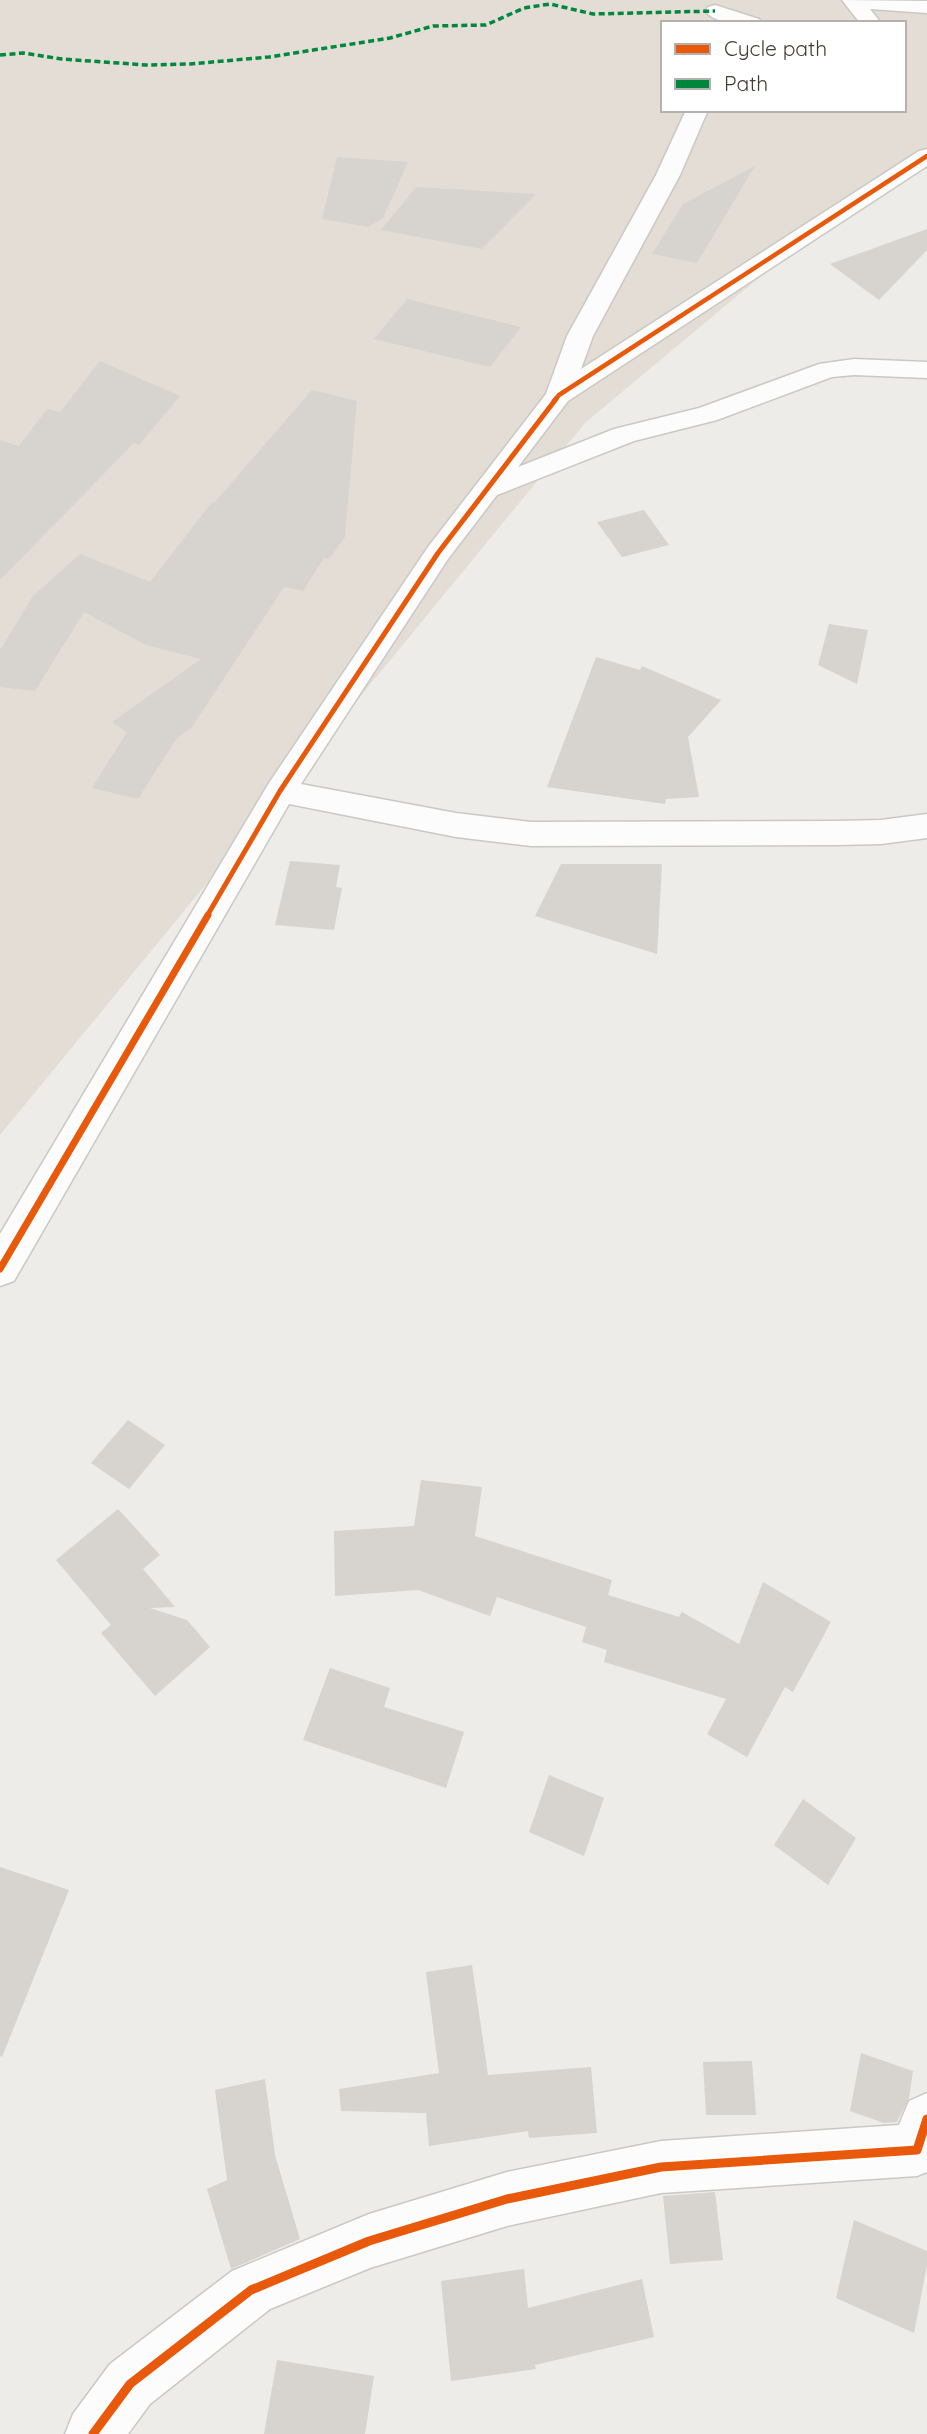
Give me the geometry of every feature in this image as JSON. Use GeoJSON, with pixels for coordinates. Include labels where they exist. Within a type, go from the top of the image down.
{"type":"FeatureCollection","features":[{"type":"Feature","properties":{"kind":"street"},"geometry":{"type":"LineString","coordinates":[[869,21],[852,1],[927,7]]}},
{"type":"Feature","properties":{"kind":"street"},"geometry":{"type":"LineString","coordinates":[[715,11],[746,21]]}},
{"type":"Feature","properties":{"kind":"street"},"geometry":{"type":"LineString","coordinates":[[0,1269],[110,1086],[280,791],[438,553],[559,395],[580,336],[668,176],[696,112]]}},
{"type":"Feature","properties":{"kind":"street"},"geometry":{"type":"LineString","coordinates":[[559,395],[924,160]]}},
{"type":"Feature","properties":{"kind":"street"},"geometry":{"type":"LineString","coordinates":[[488,489],[624,435],[708,414],[828,370],[854,367],[927,370]]}},
{"type":"Feature","properties":{"kind":"street"},"geometry":{"type":"LineString","coordinates":[[280,791],[456,825],[531,834],[837,833],[881,832],[927,826]]}},
{"type":"Feature","properties":{"kind":"street"},"geometry":{"type":"LineString","coordinates":[[93,2434],[130,2384],[251,2290],[369,2241],[507,2199],[661,2167],[917,2150],[927,2119]]}},
{"type":"Feature","properties":{"kind":"shaded area"},"geometry":{"type":"Polygon","coordinates":[[[0,0],[927,0],[927,151],[870,185],[585,423],[0,1135],[0,0]]]}},
{"type":"Feature","properties":{"kind":"building"},"geometry":{"type":"Polygon","coordinates":[[[337,157],[408,162],[383,218],[368,227],[322,219],[337,157]]]}},
{"type":"Feature","properties":{"kind":"building"},"geometry":{"type":"Polygon","coordinates":[[[755,166],[697,263],[652,254],[683,204],[755,166]]]}},
{"type":"Feature","properties":{"kind":"building"},"geometry":{"type":"Polygon","coordinates":[[[416,187],[536,194],[482,249],[381,230],[416,187]]]}},
{"type":"Feature","properties":{"kind":"building"},"geometry":{"type":"Polygon","coordinates":[[[927,229],[927,250],[879,300],[830,264],[927,229]]]}},
{"type":"Feature","properties":{"kind":"building"},"geometry":{"type":"Polygon","coordinates":[[[407,299],[521,327],[490,367],[374,339],[407,299]]]}},
{"type":"Feature","properties":{"kind":"building"},"geometry":{"type":"Polygon","coordinates":[[[100,361],[180,396],[139,445],[134,443],[0,580],[0,440],[19,446],[47,409],[60,412],[100,361]]]}},
{"type":"Feature","properties":{"kind":"building"},"geometry":{"type":"Polygon","coordinates":[[[312,390],[357,401],[345,537],[329,559],[324,558],[303,591],[284,587],[192,727],[177,738],[138,799],[92,788],[127,732],[112,722],[201,659],[146,645],[84,612],[35,691],[0,687],[0,650],[33,596],[80,554],[150,582],[212,502],[214,503],[312,390]]]}},
{"type":"Feature","properties":{"kind":"building"},"geometry":{"type":"Polygon","coordinates":[[[644,510],[669,545],[622,557],[597,522],[644,510]]]}},
{"type":"Feature","properties":{"kind":"building"},"geometry":{"type":"Polygon","coordinates":[[[829,624],[868,630],[857,684],[818,665],[829,624]]]}},
{"type":"Feature","properties":{"kind":"building"},"geometry":{"type":"Polygon","coordinates":[[[596,657],[640,670],[642,666],[721,700],[688,737],[699,797],[666,799],[665,804],[547,787],[596,657]]]}},
{"type":"Feature","properties":{"kind":"building"},"geometry":{"type":"Polygon","coordinates":[[[290,861],[340,865],[336,887],[342,888],[334,930],[275,925],[290,861]]]}},
{"type":"Feature","properties":{"kind":"building"},"geometry":{"type":"Polygon","coordinates":[[[561,864],[662,864],[657,954],[535,916],[561,864]]]}},
{"type":"Feature","properties":{"kind":"building"},"geometry":{"type":"Polygon","coordinates":[[[128,1420],[165,1445],[129,1489],[91,1463],[128,1420]]]}},
{"type":"Feature","properties":{"kind":"building"},"geometry":{"type":"Polygon","coordinates":[[[421,1480],[482,1487],[475,1536],[612,1580],[608,1595],[679,1617],[682,1612],[739,1644],[763,1582],[831,1622],[793,1692],[785,1687],[747,1757],[707,1734],[726,1699],[604,1662],[607,1650],[582,1642],[586,1627],[497,1597],[490,1616],[418,1590],[335,1596],[334,1531],[414,1526],[421,1480]]]}},
{"type":"Feature","properties":{"kind":"building"},"geometry":{"type":"Polygon","coordinates":[[[118,1509],[160,1555],[143,1569],[175,1607],[150,1608],[187,1620],[210,1647],[155,1696],[101,1633],[111,1625],[56,1560],[118,1509]]]}},
{"type":"Feature","properties":{"kind":"building"},"geometry":{"type":"Polygon","coordinates":[[[330,1668],[390,1688],[384,1707],[464,1732],[446,1788],[303,1740],[330,1668]]]}},
{"type":"Feature","properties":{"kind":"building"},"geometry":{"type":"Polygon","coordinates":[[[549,1775],[604,1798],[584,1856],[529,1832],[549,1775]]]}},
{"type":"Feature","properties":{"kind":"building"},"geometry":{"type":"Polygon","coordinates":[[[803,1799],[856,1838],[828,1885],[774,1845],[803,1799]]]}},
{"type":"Feature","properties":{"kind":"building"},"geometry":{"type":"Polygon","coordinates":[[[0,1867],[69,1890],[2,2057],[0,2056],[0,1867]]]}},
{"type":"Feature","properties":{"kind":"building"},"geometry":{"type":"Polygon","coordinates":[[[472,1965],[488,2075],[591,2067],[597,2133],[529,2138],[528,2131],[429,2146],[426,2113],[341,2111],[339,2089],[439,2073],[426,1972],[472,1965]]]}},
{"type":"Feature","properties":{"kind":"building"},"geometry":{"type":"Polygon","coordinates":[[[861,2053],[913,2071],[909,2098],[897,2122],[884,2123],[850,2111],[861,2053]]]}},
{"type":"Feature","properties":{"kind":"building"},"geometry":{"type":"Polygon","coordinates":[[[752,2061],[756,2115],[706,2115],[703,2062],[752,2061]]]}},
{"type":"Feature","properties":{"kind":"building"},"geometry":{"type":"Polygon","coordinates":[[[265,2079],[275,2155],[300,2239],[231,2269],[207,2189],[227,2180],[215,2090],[265,2079]]]}},
{"type":"Feature","properties":{"kind":"building"},"geometry":{"type":"Polygon","coordinates":[[[715,2192],[723,2260],[670,2264],[663,2196],[715,2192]]]}},
{"type":"Feature","properties":{"kind":"building"},"geometry":{"type":"Polygon","coordinates":[[[854,2220],[927,2251],[927,2265],[914,2333],[836,2298],[854,2220]]]}},
{"type":"Feature","properties":{"kind":"building"},"geometry":{"type":"Polygon","coordinates":[[[524,2269],[528,2308],[642,2279],[654,2337],[535,2365],[536,2369],[451,2381],[441,2281],[524,2269]]]}},
{"type":"Feature","properties":{"kind":"building"},"geometry":{"type":"Polygon","coordinates":[[[277,2360],[374,2376],[365,2434],[264,2434],[277,2360]]]}},
{"type":"Feature","properties":{"kind":"marked path"},"geometry":{"type":"LineString","coordinates":[[0,55],[23,53],[62,59],[146,65],[190,64],[269,57],[390,38],[433,26],[486,25],[524,8],[550,4],[593,14],[715,11]]}},
{"type":"Feature","properties":{"kind":"cycle path"},"geometry":{"type":"LineString","coordinates":[[0,1269],[280,791],[438,553],[559,395],[927,156]]}},
{"type":"Feature","properties":{"kind":"cycle path"},"geometry":{"type":"LineString","coordinates":[[93,2434],[130,2384],[251,2290],[369,2241],[507,2199],[661,2167],[917,2150],[927,2119]]}}]}
